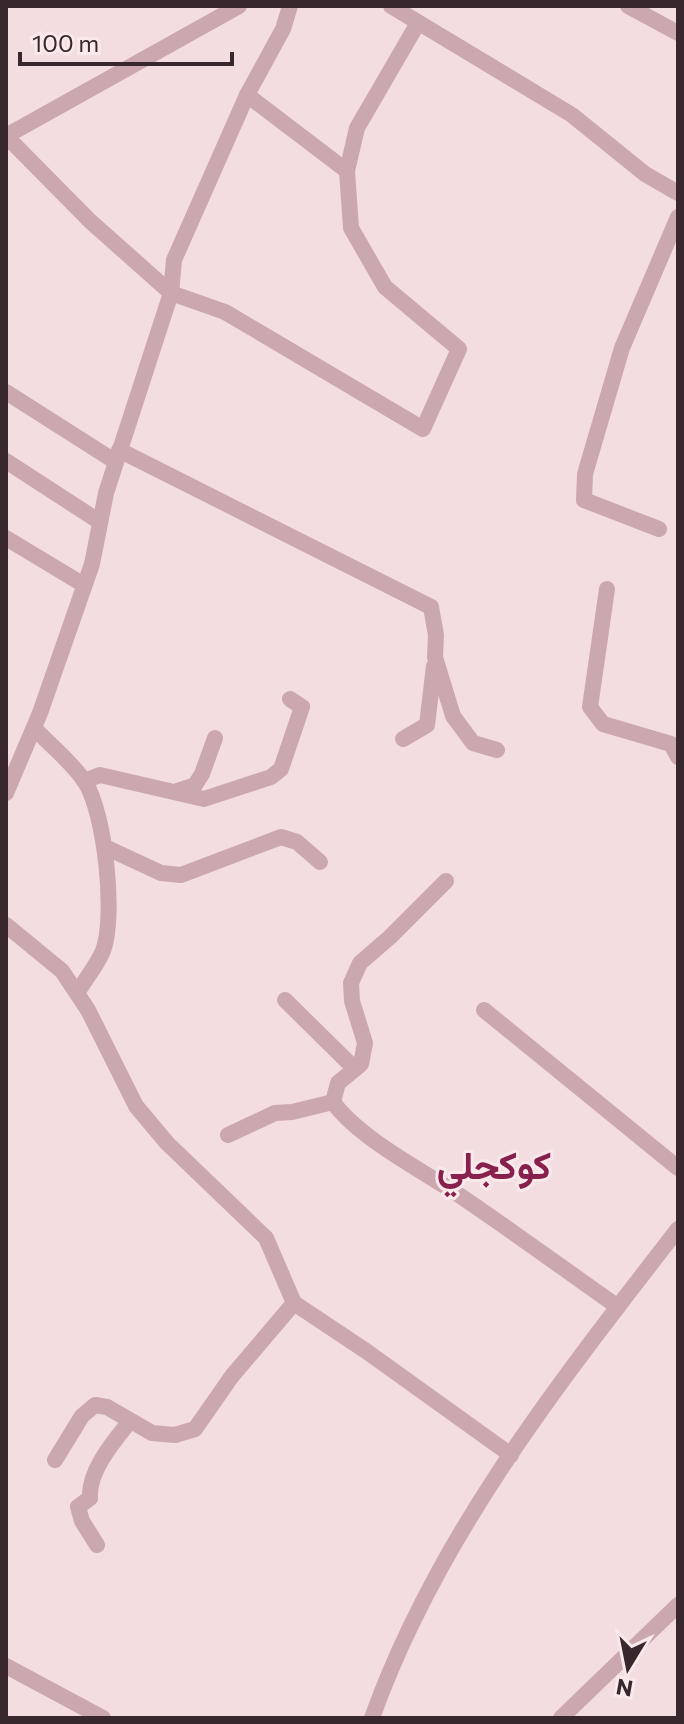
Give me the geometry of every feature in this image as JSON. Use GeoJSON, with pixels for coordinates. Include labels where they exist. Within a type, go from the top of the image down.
{"type":"FeatureCollection","features":[{"type":"Feature","properties":{"kind":"street"},"geometry":{"type":"LineString","coordinates":[[239,6],[6,136],[90,221],[171,293],[225,312],[423,429],[459,349],[385,287],[351,228],[347,171],[357,128],[418,23]]}},
{"type":"Feature","properties":{"kind":"street"},"geometry":{"type":"LineString","coordinates":[[6,793],[34,728],[92,564],[117,456],[171,293],[174,260],[247,95],[283,29],[290,6]]}},
{"type":"Feature","properties":{"kind":"street"},"geometry":{"type":"LineString","coordinates":[[391,6],[572,115],[645,174],[678,193]]}},
{"type":"Feature","properties":{"kind":"street"},"geometry":{"type":"LineString","coordinates":[[628,6],[678,33]]}},
{"type":"Feature","properties":{"kind":"street"},"geometry":{"type":"LineString","coordinates":[[247,95],[347,171]]}},
{"type":"Feature","properties":{"kind":"street"},"geometry":{"type":"LineString","coordinates":[[659,529],[584,500],[585,474],[622,348],[678,217]]}},
{"type":"Feature","properties":{"kind":"street"},"geometry":{"type":"LineString","coordinates":[[6,392],[117,456],[431,607],[436,635],[432,702],[427,725],[403,739]]}},
{"type":"Feature","properties":{"kind":"street"},"geometry":{"type":"LineString","coordinates":[[6,461],[100,522]]}},
{"type":"Feature","properties":{"kind":"street"},"geometry":{"type":"LineString","coordinates":[[6,538],[84,585]]}},
{"type":"Feature","properties":{"kind":"street"},"geometry":{"type":"LineString","coordinates":[[607,589],[590,707],[603,724],[671,744],[678,757]]}},
{"type":"Feature","properties":{"kind":"street"},"geometry":{"type":"LineString","coordinates":[[435,657],[453,716],[473,743],[497,750]]}},
{"type":"Feature","properties":{"kind":"street"},"geometry":{"type":"LineString","coordinates":[[84,781],[100,775],[204,799],[271,777],[281,769],[302,707],[290,699]]}},
{"type":"Feature","properties":{"kind":"street"},"geometry":{"type":"LineString","coordinates":[[34,728],[84,781],[97,809],[105,847],[108,908],[103,949],[77,993]]}},
{"type":"Feature","properties":{"kind":"street"},"geometry":{"type":"LineString","coordinates":[[176,791],[195,785],[215,738]]}},
{"type":"Feature","properties":{"kind":"street"},"geometry":{"type":"LineString","coordinates":[[105,847],[161,873],[181,875],[281,837],[297,842],[320,862]]}},
{"type":"Feature","properties":{"kind":"street"},"geometry":{"type":"LineString","coordinates":[[446,881],[360,963],[351,983],[352,1001],[365,1043],[361,1064],[338,1083],[333,1102],[341,1114],[368,1135],[493,1218],[618,1307]]}},
{"type":"Feature","properties":{"kind":"street"},"geometry":{"type":"LineString","coordinates":[[6,925],[62,971],[77,993],[136,1106],[167,1143],[266,1238],[294,1303],[511,1455]]}},
{"type":"Feature","properties":{"kind":"street"},"geometry":{"type":"LineString","coordinates":[[285,1000],[355,1069]]}},
{"type":"Feature","properties":{"kind":"street"},"geometry":{"type":"LineString","coordinates":[[484,1010],[678,1168]]}},
{"type":"Feature","properties":{"kind":"street"},"geometry":{"type":"LineString","coordinates":[[228,1135],[275,1113],[333,1102]]}},
{"type":"Feature","properties":{"kind":"street"},"geometry":{"type":"LineString","coordinates":[[372,1718],[426,1594],[465,1526],[511,1455],[678,1229]]}},
{"type":"Feature","properties":{"kind":"street"},"geometry":{"type":"LineString","coordinates":[[55,1460],[82,1416],[95,1405],[107,1407],[152,1433],[175,1435],[195,1429],[232,1376],[294,1303]]}},
{"type":"Feature","properties":{"kind":"street"},"geometry":{"type":"LineString","coordinates":[[97,1545],[82,1521],[78,1507],[90,1498],[89,1486],[109,1449],[130,1421]]}},
{"type":"Feature","properties":{"kind":"street"},"geometry":{"type":"LineString","coordinates":[[561,1718],[678,1605]]}},
{"type":"Feature","properties":{"kind":"street"},"geometry":{"type":"LineString","coordinates":[[6,1666],[103,1718]]}},
{"type":"Feature","properties":{"kind":"district","name":"كوكجلي"},"geometry":{"type":"Point","coordinates":[494,1163]}}]}
